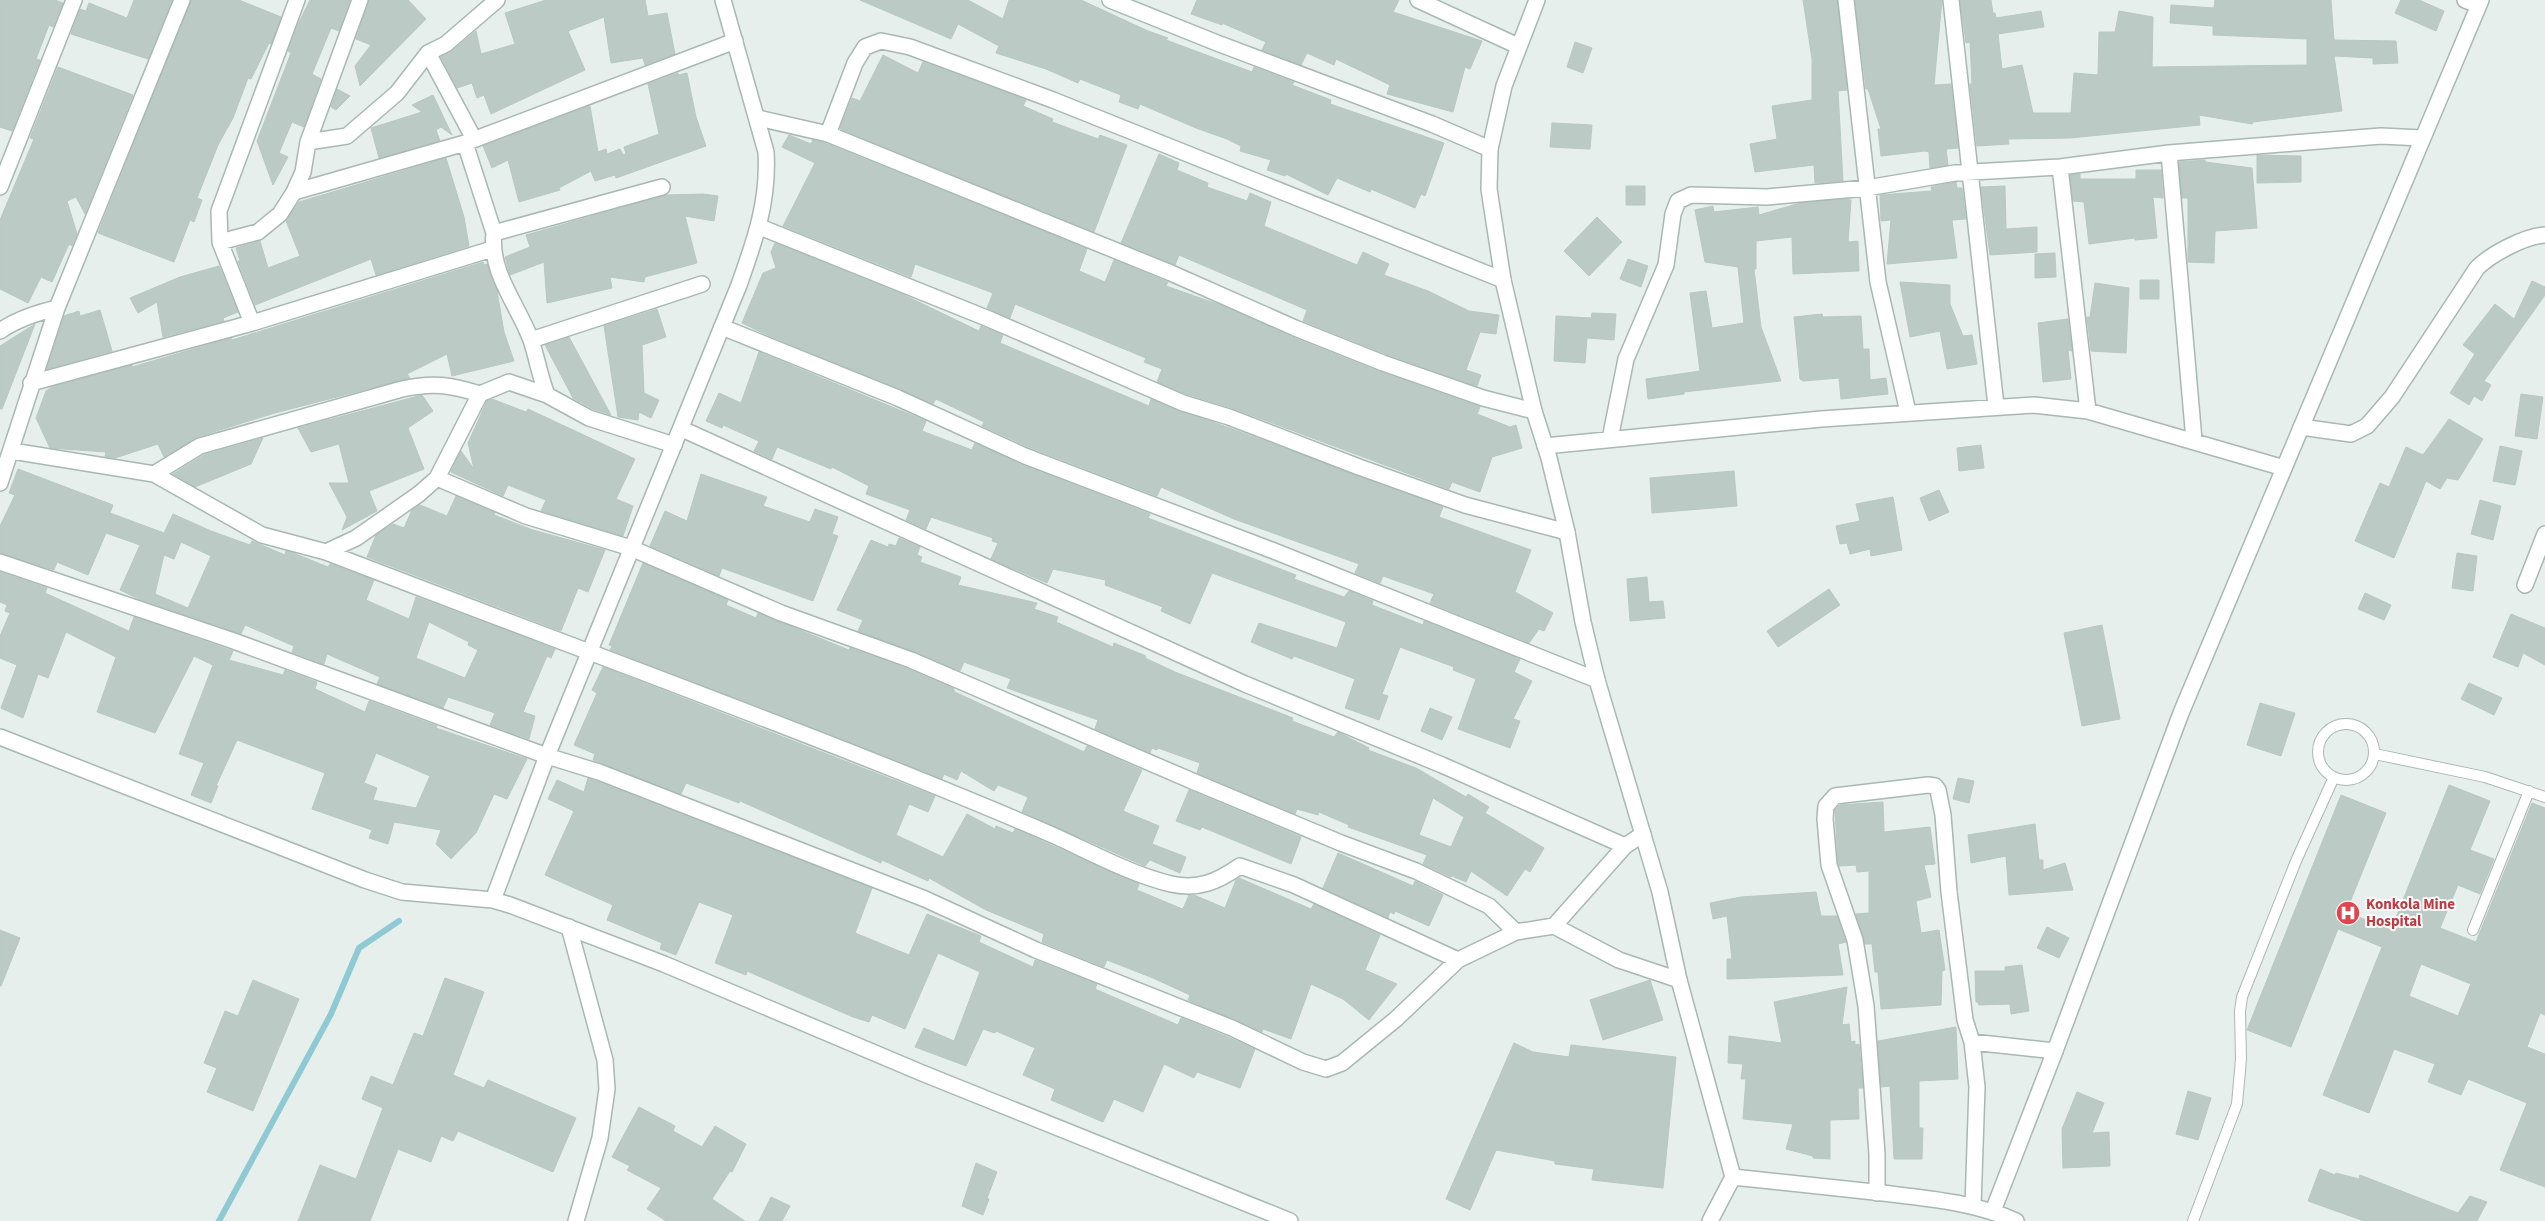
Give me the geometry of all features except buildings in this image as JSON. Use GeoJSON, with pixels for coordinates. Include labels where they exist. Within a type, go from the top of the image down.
{"type":"FeatureCollection","features":[{"type":"Feature","properties":{"kind":"street"},"geometry":{"type":"LineString","coordinates":[[0,187],[74,0]]}},
{"type":"Feature","properties":{"kind":"street"},"geometry":{"type":"LineString","coordinates":[[0,483],[57,308],[182,0]]}},
{"type":"Feature","properties":{"kind":"street"},"geometry":{"type":"LineString","coordinates":[[252,323],[220,242],[219,208],[297,0]]}},
{"type":"Feature","properties":{"kind":"street"},"geometry":{"type":"LineString","coordinates":[[220,242],[258,232],[280,214],[294,192],[303,172],[308,142],[360,0]]}},
{"type":"Feature","properties":{"kind":"street"},"geometry":{"type":"LineString","coordinates":[[308,142],[347,136],[397,93],[428,53],[446,44],[497,0]]}},
{"type":"Feature","properties":{"kind":"street"},"geometry":{"type":"LineString","coordinates":[[493,900],[547,756],[682,428],[760,227],[767,178],[766,152],[758,118],[723,0]]}},
{"type":"Feature","properties":{"kind":"street"},"geometry":{"type":"LineString","coordinates":[[1110,0],[1217,44],[1432,124],[1490,149]]}},
{"type":"Feature","properties":{"kind":"street"},"geometry":{"type":"LineString","coordinates":[[1418,0],[1518,46]]}},
{"type":"Feature","properties":{"kind":"street"},"geometry":{"type":"LineString","coordinates":[[1537,0],[1504,86],[1490,149],[1489,189],[1503,280],[1534,411],[1568,532],[1583,622],[1597,680],[1660,892],[1678,980],[1733,1177],[1710,1221]]}},
{"type":"Feature","properties":{"kind":"street"},"geometry":{"type":"LineString","coordinates":[[1846,0],[1878,282],[1908,412]]}},
{"type":"Feature","properties":{"kind":"street"},"geometry":{"type":"LineString","coordinates":[[1951,0],[1996,406]]}},
{"type":"Feature","properties":{"kind":"street"},"geometry":{"type":"LineString","coordinates":[[1990,1216],[2055,1051],[2180,713],[2422,138],[2475,2]]}},
{"type":"Feature","properties":{"kind":"street"},"geometry":{"type":"LineString","coordinates":[[294,192],[470,141],[735,41]]}},
{"type":"Feature","properties":{"kind":"street"},"geometry":{"type":"LineString","coordinates":[[828,134],[856,63],[865,47],[880,41],[910,46],[1071,107],[1503,280]]}},
{"type":"Feature","properties":{"kind":"street"},"geometry":{"type":"LineString","coordinates":[[428,53],[470,141],[494,233],[492,249],[501,276],[531,340],[536,366],[546,396]]}},
{"type":"Feature","properties":{"kind":"street"},"geometry":{"type":"LineString","coordinates":[[758,118],[828,134],[1171,273],[1295,328],[1383,363],[1482,398],[1534,411]]}},
{"type":"Feature","properties":{"kind":"street"},"geometry":{"type":"LineString","coordinates":[[1610,439],[1626,359],[1666,265],[1672,214],[1678,201],[1691,194],[1767,197],[1866,188],[1970,172],[2060,167],[2169,152],[2381,136],[2422,138]]}},
{"type":"Feature","properties":{"kind":"street"},"geometry":{"type":"LineString","coordinates":[[2169,152],[2194,440]]}},
{"type":"Feature","properties":{"kind":"street"},"geometry":{"type":"LineString","coordinates":[[2060,167],[2088,411]]}},
{"type":"Feature","properties":{"kind":"street"},"geometry":{"type":"LineString","coordinates":[[494,233],[662,186]]}},
{"type":"Feature","properties":{"kind":"street"},"geometry":{"type":"LineString","coordinates":[[760,227],[989,319],[1183,403],[1229,417],[1465,505],[1568,532]]}},
{"type":"Feature","properties":{"kind":"street"},"geometry":{"type":"LineString","coordinates":[[2301,427],[2351,434],[2368,426],[2392,397],[2477,268],[2487,258],[2507,248],[2545,235]]}},
{"type":"Feature","properties":{"kind":"street"},"geometry":{"type":"LineString","coordinates":[[31,383],[252,323],[492,249]]}},
{"type":"Feature","properties":{"kind":"street"},"geometry":{"type":"LineString","coordinates":[[531,340],[702,284]]}},
{"type":"Feature","properties":{"kind":"street"},"geometry":{"type":"LineString","coordinates":[[0,331],[11,323],[57,308]]}},
{"type":"Feature","properties":{"kind":"street"},"geometry":{"type":"LineString","coordinates":[[722,327],[898,398],[1025,456],[1274,551],[1597,680]]}},
{"type":"Feature","properties":{"kind":"street"},"geometry":{"type":"LineString","coordinates":[[154,474],[200,446],[402,388],[428,383],[456,387],[480,394],[509,382],[546,396],[588,418],[674,445]]}},
{"type":"Feature","properties":{"kind":"street"},"geometry":{"type":"LineString","coordinates":[[326,552],[356,538],[419,494],[437,478],[480,394]]}},
{"type":"Feature","properties":{"kind":"street"},"geometry":{"type":"LineString","coordinates":[[1545,446],[1908,412],[2034,404],[2088,411],[2194,440],[2284,468]]}},
{"type":"Feature","properties":{"kind":"street"},"geometry":{"type":"LineString","coordinates":[[682,428],[1245,684],[1442,764],[1625,846]]}},
{"type":"Feature","properties":{"kind":"street"},"geometry":{"type":"LineString","coordinates":[[12,451],[154,474],[262,535],[326,552],[590,654],[731,705],[1006,815],[1121,866],[1171,884],[1200,887],[1240,866],[1294,886],[1458,960]]}},
{"type":"Feature","properties":{"kind":"street"},"geometry":{"type":"LineString","coordinates":[[437,478],[526,516],[631,548],[781,613],[911,660],[1197,783],[1342,843],[1416,871],[1489,906],[1516,932]]}},
{"type":"Feature","properties":{"kind":"street"},"geometry":{"type":"LineString","coordinates":[[2525,586],[2545,534]]}},
{"type":"Feature","properties":{"kind":"street"},"geometry":{"type":"LineString","coordinates":[[0,562],[231,640],[547,756],[599,772],[925,899],[1036,950],[1232,1028],[1303,1062],[1326,1069],[1342,1063],[1382,1031],[1458,960],[1516,932],[1554,926],[1619,960],[1678,980]]}},
{"type":"Feature","properties":{"kind":"street"},"geometry":{"type":"LineString","coordinates":[[0,737],[365,880],[402,892],[493,900],[569,927],[664,964],[1123,1155],[1290,1221]]}},
{"type":"Feature","properties":{"kind":"street"},"geometry":{"type":"LineString","coordinates":[[1877,1193],[1877,1154],[1866,1006],[1854,940],[1829,865],[1825,819],[1826,806],[1834,796],[1928,785],[1935,786],[1938,790],[1943,815],[1949,892],[1965,1020],[1972,1042],[1977,1087],[1973,1206]]}},
{"type":"Feature","properties":{"kind":"street"},"geometry":{"type":"LineString","coordinates":[[1554,926],[1625,846],[1644,834]]}},
{"type":"Feature","properties":{"kind":"street"},"geometry":{"type":"LineString","coordinates":[[569,927],[605,1060],[607,1089],[600,1138],[576,1221]]}},
{"type":"Feature","properties":{"kind":"street"},"geometry":{"type":"LineString","coordinates":[[1972,1042],[2055,1051]]}},
{"type":"Feature","properties":{"kind":"street"},"geometry":{"type":"LineString","coordinates":[[1733,1177],[1973,1206],[1990,1216],[2016,1221]]}},
{"type":"Feature","properties":{"kind":"lane"},"geometry":{"type":"LineString","coordinates":[[2346,723],[2363,729],[2373,743],[2375,754],[2371,767],[2357,779],[2342,780],[2334,777],[2321,766],[2317,749],[2323,734],[2330,728],[2346,723]]}},
{"type":"Feature","properties":{"kind":"lane"},"geometry":{"type":"LineString","coordinates":[[2375,754],[2485,778],[2545,796]]}},
{"type":"Feature","properties":{"kind":"lane"},"geometry":{"type":"LineString","coordinates":[[2193,1221],[2221,1153],[2237,1104],[2241,1060],[2240,1011],[2242,997],[2296,861],[2334,777]]}},
{"type":"Feature","properties":{"kind":"lane"},"geometry":{"type":"LineString","coordinates":[[2473,930],[2529,791]]}},
{"type":"Feature","properties":{"kind":"waterway"},"geometry":{"type":"LineString","coordinates":[[219,1221],[331,1014],[359,948],[399,921]]}},
{"type":"Feature","properties":{"kind":"place","name":"Konkola Mine Hospital"},"geometry":{"type":"Point","coordinates":[2348,913]}}]}
